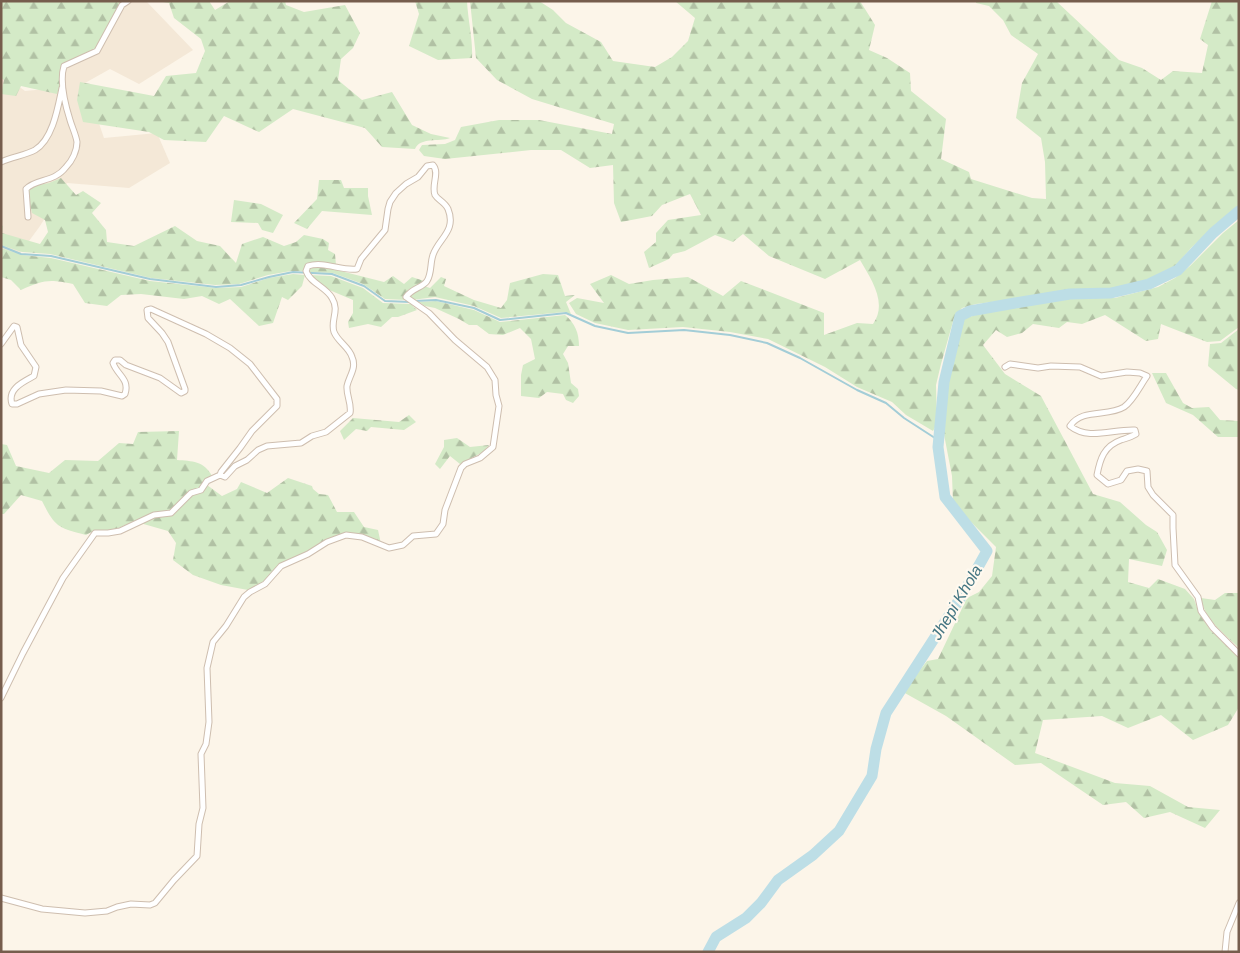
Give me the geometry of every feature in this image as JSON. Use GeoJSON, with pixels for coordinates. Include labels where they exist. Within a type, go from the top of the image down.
{"type":"FeatureCollection","features":[{"type":"Feature","properties":{"kind":"street"},"geometry":{"type":"LineString","coordinates":[[28,217],[26,189],[31,184],[49,180],[59,175],[71,162],[77,144],[63,83],[62,73],[64,66],[97,51],[106,31],[122,5],[128,1]]}},
{"type":"Feature","properties":{"kind":"street"},"geometry":{"type":"LineString","coordinates":[[1,162],[32,152],[43,142],[51,127],[63,83]]}},
{"type":"Feature","properties":{"kind":"street"},"geometry":{"type":"LineString","coordinates":[[1,698],[63,578],[95,533],[120,531],[154,514],[170,513],[191,493],[201,490],[207,481],[220,476],[225,477],[235,466],[263,448],[297,444],[326,432],[350,412],[347,392],[348,382],[354,370],[352,355],[334,333],[333,326],[336,308],[332,298],[307,276],[306,271],[308,266],[314,264],[357,269],[362,259],[385,230],[390,202],[396,193],[418,177],[427,166],[433,165],[436,168],[434,183],[436,195],[449,212],[448,228],[446,236],[433,255],[431,269],[426,282],[409,292],[406,297],[429,313],[455,340],[487,368],[495,380],[499,406],[493,447],[480,458],[465,464],[461,468],[445,510],[443,524],[436,534],[413,536],[396,548],[389,548],[354,535],[346,535],[281,566],[265,584],[244,597],[226,626],[213,642],[207,668],[208,730],[201,754],[203,808],[199,824],[197,856],[155,903],[150,905],[131,904],[108,912],[85,913],[42,909],[1,898]]}},
{"type":"Feature","properties":{"kind":"street"},"geometry":{"type":"LineString","coordinates":[[1,344],[10,330],[14,326],[17,327],[21,344],[36,366],[34,376],[18,385],[13,392],[12,404],[17,404],[39,394],[66,390],[101,392],[122,396],[125,394],[127,386],[125,379],[114,367],[113,363],[115,360],[120,360],[126,365],[160,378],[181,393],[185,392],[168,342],[148,318],[147,310],[151,309],[206,334],[230,348],[250,364],[277,400],[277,403],[252,431],[221,472],[220,476]]}},
{"type":"Feature","properties":{"kind":"street"},"geometry":{"type":"LineString","coordinates":[[1005,367],[1010,364],[1038,368],[1080,366],[1101,376],[1127,372],[1147,376],[1128,404],[1122,408],[1081,416],[1070,426],[1078,432],[1092,435],[1134,430],[1136,434],[1130,438],[1106,448],[1096,476],[1108,484],[1121,480],[1127,472],[1138,469],[1147,471],[1148,487],[1153,495],[1173,515],[1172,528],[1176,565],[1198,597],[1201,611],[1213,628],[1239,654]]}},
{"type":"Feature","properties":{"kind":"street"},"geometry":{"type":"LineString","coordinates":[[1225,952],[1227,932],[1239,903]]}},
{"type":"Feature","properties":{"kind":"shaded area"},"geometry":{"type":"Polygon","coordinates":[[[113,1],[146,1],[193,50],[139,84],[110,69],[85,83],[104,138],[157,133],[170,163],[129,188],[67,183],[40,226],[1,279],[1,73],[25,91],[56,88],[65,55],[113,1]]]}},
{"type":"Feature","properties":{"kind":"green space"},"geometry":{"type":"Polygon","coordinates":[[[1,1],[126,1],[105,31],[95,50],[61,66],[61,82],[57,94],[21,86],[16,96],[1,94],[4,80],[1,78],[1,1]]]}},
{"type":"Feature","properties":{"kind":"green space"},"geometry":{"type":"Polygon","coordinates":[[[157,1],[209,1],[215,10],[230,1],[285,1],[286,5],[304,12],[345,5],[360,33],[353,48],[341,59],[338,80],[362,100],[392,92],[412,125],[431,134],[450,138],[425,141],[417,145],[415,149],[382,147],[365,128],[293,109],[259,132],[224,116],[206,142],[164,140],[149,132],[83,122],[77,100],[80,82],[154,96],[166,76],[196,73],[205,51],[201,39],[174,18],[169,3],[157,1]]]}},
{"type":"Feature","properties":{"kind":"green space"},"geometry":{"type":"Polygon","coordinates":[[[415,1],[467,1],[472,58],[438,60],[409,46],[419,14],[415,1]]]}},
{"type":"Feature","properties":{"kind":"green space"},"geometry":{"type":"Polygon","coordinates":[[[470,1],[539,1],[553,10],[566,23],[601,42],[613,61],[655,67],[672,57],[688,41],[695,18],[675,1],[860,1],[875,25],[869,50],[887,58],[910,73],[911,91],[946,119],[941,159],[969,172],[971,179],[1032,198],[1046,199],[1045,162],[1041,138],[1016,118],[1022,83],[1038,54],[1011,35],[1003,20],[989,6],[976,3],[976,1],[1056,1],[1119,60],[1142,68],[1161,80],[1173,71],[1202,73],[1208,45],[1200,39],[1212,1],[1239,1],[1239,205],[1191,248],[1173,269],[1146,280],[1118,288],[1067,290],[1033,297],[976,304],[962,308],[954,318],[936,385],[937,424],[933,431],[906,415],[892,402],[857,387],[825,367],[768,339],[730,332],[683,327],[628,330],[595,323],[576,314],[569,303],[577,298],[604,303],[590,284],[611,275],[629,284],[688,277],[723,296],[741,281],[824,313],[824,335],[857,323],[873,324],[879,308],[873,283],[860,260],[825,279],[769,256],[743,234],[733,242],[715,235],[685,251],[673,254],[669,259],[649,268],[644,252],[656,242],[656,233],[668,220],[701,215],[690,194],[662,205],[652,216],[621,222],[614,203],[613,165],[590,168],[561,150],[531,150],[445,159],[424,156],[419,150],[422,145],[445,144],[455,140],[461,127],[499,120],[539,120],[612,134],[614,124],[532,99],[497,80],[476,58],[470,1]]]}},
{"type":"Feature","properties":{"kind":"green space"},"geometry":{"type":"Polygon","coordinates":[[[61,178],[76,195],[83,191],[101,203],[92,213],[106,230],[107,242],[134,246],[175,226],[197,241],[220,246],[236,263],[242,244],[263,237],[284,246],[296,242],[304,235],[323,239],[329,243],[328,250],[335,254],[336,265],[307,265],[303,271],[268,275],[239,284],[215,285],[151,278],[50,254],[22,252],[1,245],[1,225],[3,226],[2,233],[40,244],[48,232],[45,220],[32,213],[28,196],[29,190],[33,186],[49,183],[61,178]]]}},
{"type":"Feature","properties":{"kind":"green space"},"geometry":{"type":"Polygon","coordinates":[[[319,180],[341,180],[344,188],[368,188],[372,215],[322,211],[307,229],[294,223],[317,199],[319,180]]]}},
{"type":"Feature","properties":{"kind":"green space"},"geometry":{"type":"Polygon","coordinates":[[[234,200],[261,204],[283,215],[273,233],[262,230],[258,223],[231,222],[234,200]]]}},
{"type":"Feature","properties":{"kind":"green space"},"geometry":{"type":"Polygon","coordinates":[[[1239,220],[1239,327],[1220,341],[1207,342],[1161,324],[1158,339],[1146,341],[1105,315],[1082,324],[1067,322],[1059,328],[1033,324],[1022,333],[1007,337],[996,330],[983,345],[1005,374],[1041,396],[1093,494],[1120,502],[1157,532],[1167,550],[1162,566],[1129,559],[1128,582],[1149,588],[1158,579],[1185,589],[1194,599],[1199,613],[1211,631],[1227,644],[1239,658],[1239,707],[1228,725],[1193,740],[1161,715],[1128,728],[1102,716],[1043,720],[1035,753],[1115,783],[1150,786],[1188,807],[1220,810],[1205,828],[1170,812],[1144,818],[1126,802],[1103,805],[1041,763],[1015,765],[946,716],[903,692],[927,661],[938,659],[967,598],[979,592],[992,576],[996,547],[953,502],[952,476],[942,424],[947,379],[957,349],[962,319],[979,314],[1071,298],[1115,298],[1158,287],[1175,278],[1190,266],[1239,220]]]}},
{"type":"Feature","properties":{"kind":"green space"},"geometry":{"type":"Polygon","coordinates":[[[1,248],[22,255],[51,258],[150,281],[216,288],[241,287],[269,278],[293,274],[305,275],[302,286],[288,300],[282,297],[273,323],[259,326],[230,299],[219,304],[202,296],[184,299],[141,294],[121,295],[107,306],[85,303],[73,284],[65,282],[46,281],[21,290],[11,280],[1,277],[1,248]]]}},
{"type":"Feature","properties":{"kind":"green space"},"geometry":{"type":"Polygon","coordinates":[[[315,266],[384,282],[393,276],[404,284],[412,277],[424,281],[408,290],[404,296],[407,300],[385,299],[363,284],[333,273],[307,272],[309,268],[315,266]]]}},
{"type":"Feature","properties":{"kind":"green space"},"geometry":{"type":"Polygon","coordinates":[[[543,274],[558,275],[565,296],[575,295],[566,302],[571,314],[565,312],[501,318],[474,306],[435,297],[412,300],[407,296],[424,286],[430,288],[441,277],[446,279],[444,286],[474,300],[501,308],[507,300],[510,283],[543,274]]]}},
{"type":"Feature","properties":{"kind":"green space"},"geometry":{"type":"Polygon","coordinates":[[[309,275],[331,276],[363,288],[383,303],[411,304],[417,310],[398,317],[392,317],[381,327],[368,324],[349,328],[348,322],[353,313],[353,300],[327,289],[309,275]]]}},
{"type":"Feature","properties":{"kind":"green space"},"geometry":{"type":"Polygon","coordinates":[[[436,301],[474,310],[500,322],[565,315],[574,325],[578,337],[579,346],[568,346],[563,354],[568,363],[571,383],[578,389],[579,396],[573,403],[566,400],[563,394],[547,392],[539,398],[521,396],[523,365],[535,359],[531,339],[520,328],[503,335],[489,334],[477,325],[469,325],[419,302],[436,301]]]}},
{"type":"Feature","properties":{"kind":"green space"},"geometry":{"type":"Polygon","coordinates":[[[1239,329],[1239,390],[1208,366],[1210,344],[1221,343],[1239,329]]]}},
{"type":"Feature","properties":{"kind":"green space"},"geometry":{"type":"Polygon","coordinates":[[[1152,373],[1166,373],[1183,403],[1192,408],[1209,407],[1220,420],[1239,421],[1239,437],[1218,437],[1193,415],[1166,403],[1152,373]]]}},
{"type":"Feature","properties":{"kind":"green space"},"geometry":{"type":"Polygon","coordinates":[[[409,415],[416,422],[404,430],[371,427],[367,431],[356,429],[344,440],[340,431],[353,418],[399,422],[409,415]]]}},
{"type":"Feature","properties":{"kind":"green space"},"geometry":{"type":"Polygon","coordinates":[[[179,431],[177,460],[201,465],[212,476],[204,480],[200,489],[170,511],[153,513],[116,529],[106,531],[95,530],[86,535],[58,525],[50,516],[42,501],[21,495],[4,514],[1,514],[1,444],[7,445],[16,466],[49,473],[65,460],[98,461],[119,443],[133,444],[138,432],[179,431]]]}},
{"type":"Feature","properties":{"kind":"green space"},"geometry":{"type":"Polygon","coordinates":[[[457,438],[470,447],[489,445],[483,452],[460,464],[450,456],[440,469],[435,464],[444,447],[444,440],[457,438]]]}},
{"type":"Feature","properties":{"kind":"green space"},"geometry":{"type":"Polygon","coordinates":[[[288,478],[312,486],[319,494],[328,495],[337,512],[354,512],[364,527],[378,530],[381,544],[369,538],[334,537],[280,565],[263,582],[248,590],[221,585],[193,575],[173,560],[176,543],[168,531],[140,523],[154,516],[172,514],[191,494],[207,485],[222,496],[237,489],[241,482],[267,493],[288,478]]]}},
{"type":"Feature","properties":{"kind":"green space"},"geometry":{"type":"Polygon","coordinates":[[[1225,593],[1239,593],[1239,648],[1222,632],[1206,613],[1203,606],[1201,598],[1215,600],[1225,593]]]}},
{"type":"Feature","properties":{"kind":"waterway","name":"Jhepi Khola"},"geometry":{"type":"LineString","coordinates":[[708,952],[716,937],[746,918],[761,903],[778,880],[813,855],[839,831],[872,776],[876,749],[886,713],[963,594],[987,551],[945,497],[938,447],[944,382],[960,316],[970,311],[1015,303],[1070,294],[1111,293],[1149,284],[1178,270],[1213,233],[1239,211]]}},
{"type":"Feature","properties":{"kind":"waterway"},"geometry":{"type":"LineString","coordinates":[[1,246],[21,254],[51,256],[150,279],[216,287],[241,285],[293,272],[332,274],[364,286],[385,301],[410,302]]}},
{"type":"Feature","properties":{"kind":"waterway"},"geometry":{"type":"LineString","coordinates":[[415,301],[436,300],[474,308],[500,320],[566,313],[595,326],[628,333],[684,330],[730,335],[767,343],[886,403],[904,418],[938,440]]}}]}
